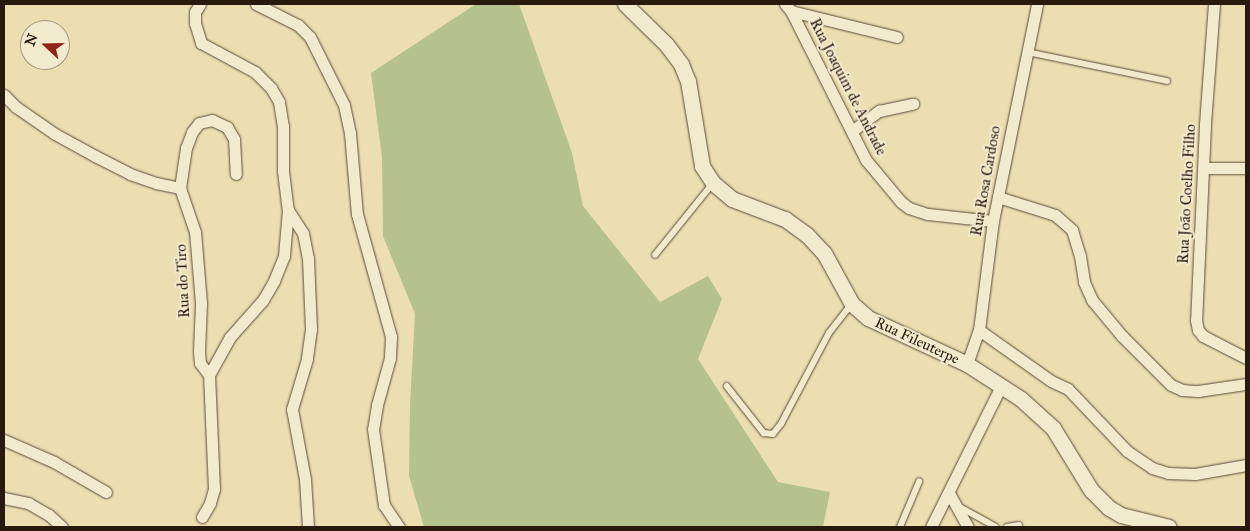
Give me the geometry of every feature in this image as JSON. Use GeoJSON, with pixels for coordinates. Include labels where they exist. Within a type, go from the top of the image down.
{"type":"FeatureCollection","features":[{"type":"Feature","properties":{"kind":"main road","name":"Rua Fileuterpe"},"geometry":{"type":"LineString","coordinates":[[624,4],[666,44],[681,64],[688,81],[702,166],[714,183],[732,200],[785,219],[807,235],[824,253],[852,304],[868,318],[967,364],[1021,399],[1053,428],[1091,490],[1109,508],[1121,515],[1169,527]]}},
{"type":"Feature","properties":{"kind":"street"},"geometry":{"type":"LineString","coordinates":[[200,4],[195,12],[195,23],[201,42],[255,72],[271,88],[279,102],[283,126],[283,171],[288,210],[284,256],[274,281],[263,300],[230,337],[209,375]]}},
{"type":"Feature","properties":{"kind":"street"},"geometry":{"type":"LineString","coordinates":[[256,4],[298,25],[310,37],[344,105],[350,133],[357,214],[391,337],[390,358],[377,405],[373,428],[384,505],[400,527]]}},
{"type":"Feature","properties":{"kind":"street","name":"Rua Rosa Cardoso"},"geometry":{"type":"LineString","coordinates":[[967,364],[979,330],[993,221],[1037,4]]}},
{"type":"Feature","properties":{"kind":"street","name":"Rua João Coelho Filho"},"geometry":{"type":"LineString","coordinates":[[1214,4],[1196,320],[1198,330],[1203,336],[1246,358]]}},
{"type":"Feature","properties":{"kind":"street"},"geometry":{"type":"LineString","coordinates":[[788,7],[896,37]]}},
{"type":"Feature","properties":{"kind":"street","name":"Rua Joaquim de Andrade"},"geometry":{"type":"LineString","coordinates":[[788,7],[866,160],[901,202],[909,208],[928,214],[993,221]]}},
{"type":"Feature","properties":{"kind":"street"},"geometry":{"type":"LineString","coordinates":[[4,95],[16,107],[55,134],[95,156],[130,174],[156,184],[180,188]]}},
{"type":"Feature","properties":{"kind":"street"},"geometry":{"type":"LineString","coordinates":[[852,131],[879,111],[913,104]]}},
{"type":"Feature","properties":{"kind":"street","name":"Rua do Tiro"},"geometry":{"type":"LineString","coordinates":[[202,517],[210,503],[214,489],[209,375],[200,363],[201,303],[195,232],[180,188],[186,148],[192,132],[199,123],[212,120],[227,127],[234,139],[236,174]]}},
{"type":"Feature","properties":{"kind":"street"},"geometry":{"type":"LineString","coordinates":[[1204,168],[1246,168]]}},
{"type":"Feature","properties":{"kind":"street"},"geometry":{"type":"LineString","coordinates":[[998,197],[1055,215],[1072,230],[1080,256],[1084,282],[1092,300],[1122,336],[1171,385],[1182,390],[1198,392],[1246,384]]}},
{"type":"Feature","properties":{"kind":"street"},"geometry":{"type":"LineString","coordinates":[[288,210],[303,233],[308,258],[311,329],[307,359],[292,408],[305,479],[308,527]]}},
{"type":"Feature","properties":{"kind":"street"},"geometry":{"type":"LineString","coordinates":[[979,330],[1051,381],[1068,389],[1127,451],[1152,468],[1168,473],[1196,474],[1246,465]]}},
{"type":"Feature","properties":{"kind":"street"},"geometry":{"type":"LineString","coordinates":[[931,527],[1001,386]]}},
{"type":"Feature","properties":{"kind":"street"},"geometry":{"type":"LineString","coordinates":[[4,440],[54,462],[106,492]]}},
{"type":"Feature","properties":{"kind":"street"},"geometry":{"type":"LineString","coordinates":[[948,493],[968,527]]}},
{"type":"Feature","properties":{"kind":"street"},"geometry":{"type":"LineString","coordinates":[[4,498],[28,503],[62,527]]}},
{"type":"Feature","properties":{"kind":"lane"},"geometry":{"type":"LineString","coordinates":[[1026,52],[1167,81]]}},
{"type":"Feature","properties":{"kind":"lane"},"geometry":{"type":"LineString","coordinates":[[655,255],[714,183]]}},
{"type":"Feature","properties":{"kind":"lane"},"geometry":{"type":"LineString","coordinates":[[727,386],[764,433],[773,434],[781,424],[829,332],[852,304]]}},
{"type":"Feature","properties":{"kind":"lane"},"geometry":{"type":"LineString","coordinates":[[900,527],[919,482]]}},
{"type":"Feature","properties":{"kind":"lane"},"geometry":{"type":"LineString","coordinates":[[956,505],[969,510],[996,527]]}},
{"type":"Feature","properties":{"kind":"lane"},"geometry":{"type":"LineString","coordinates":[[1007,527],[1019,525]]}},
{"type":"Feature","properties":{"kind":"green space"},"geometry":{"type":"Polygon","coordinates":[[[476,4],[519,4],[572,153],[583,206],[660,302],[708,276],[722,299],[698,359],[778,482],[830,492],[823,527],[424,527],[409,476],[410,404],[415,314],[383,236],[382,157],[371,73],[476,4]]]}}]}
